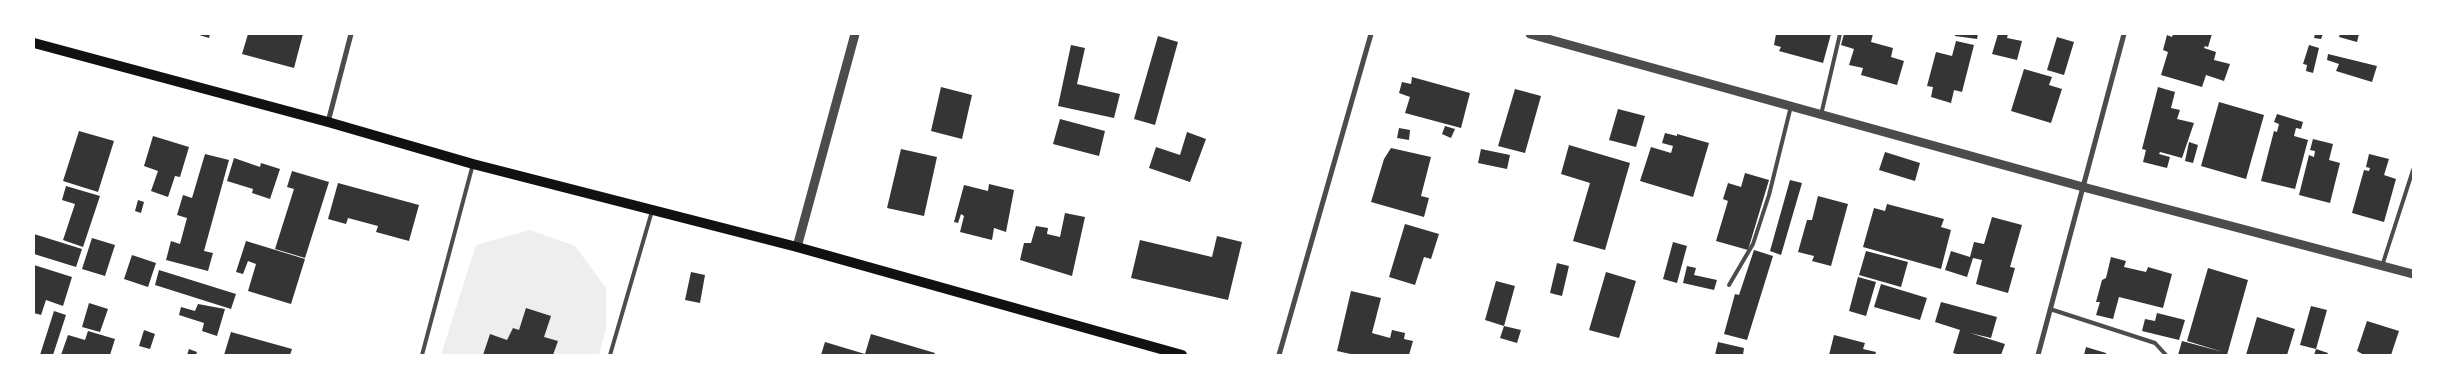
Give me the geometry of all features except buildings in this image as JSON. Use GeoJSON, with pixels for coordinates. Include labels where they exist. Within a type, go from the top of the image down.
{"type":"FeatureCollection","features":[{"type":"Feature","properties":{"kind":"main road"},"geometry":{"type":"LineString","coordinates":[[34,43],[328,122],[473,164],[797,247],[1182,355]]}},
{"type":"Feature","properties":{"kind":"street"},"geometry":{"type":"LineString","coordinates":[[328,122],[351,34]]}},
{"type":"Feature","properties":{"kind":"street"},"geometry":{"type":"LineString","coordinates":[[797,247],[855,34]]}},
{"type":"Feature","properties":{"kind":"street"},"geometry":{"type":"LineString","coordinates":[[1279,355],[1371,34]]}},
{"type":"Feature","properties":{"kind":"street"},"geometry":{"type":"LineString","coordinates":[[1530,34],[2083,187],[2413,274]]}},
{"type":"Feature","properties":{"kind":"street"},"geometry":{"type":"LineString","coordinates":[[2038,355],[2124,34]]}},
{"type":"Feature","properties":{"kind":"lane"},"geometry":{"type":"LineString","coordinates":[[1821,114],[1840,34]]}},
{"type":"Feature","properties":{"kind":"lane"},"geometry":{"type":"LineString","coordinates":[[1729,285],[1753,244],[1791,106]]}},
{"type":"Feature","properties":{"kind":"lane"},"geometry":{"type":"LineString","coordinates":[[422,355],[473,164]]}},
{"type":"Feature","properties":{"kind":"lane"},"geometry":{"type":"LineString","coordinates":[[2382,266],[2413,170]]}},
{"type":"Feature","properties":{"kind":"lane"},"geometry":{"type":"LineString","coordinates":[[610,355],[652,211]]}},
{"type":"Feature","properties":{"kind":"lane"},"geometry":{"type":"LineString","coordinates":[[2050,309],[2155,343],[2166,355]]}},
{"type":"Feature","properties":{"kind":"shaded area"},"geometry":{"type":"Polygon","coordinates":[[[530,230],[575,246],[606,288],[606,328],[599,355],[441,355],[476,245],[530,230]]]}}]}
